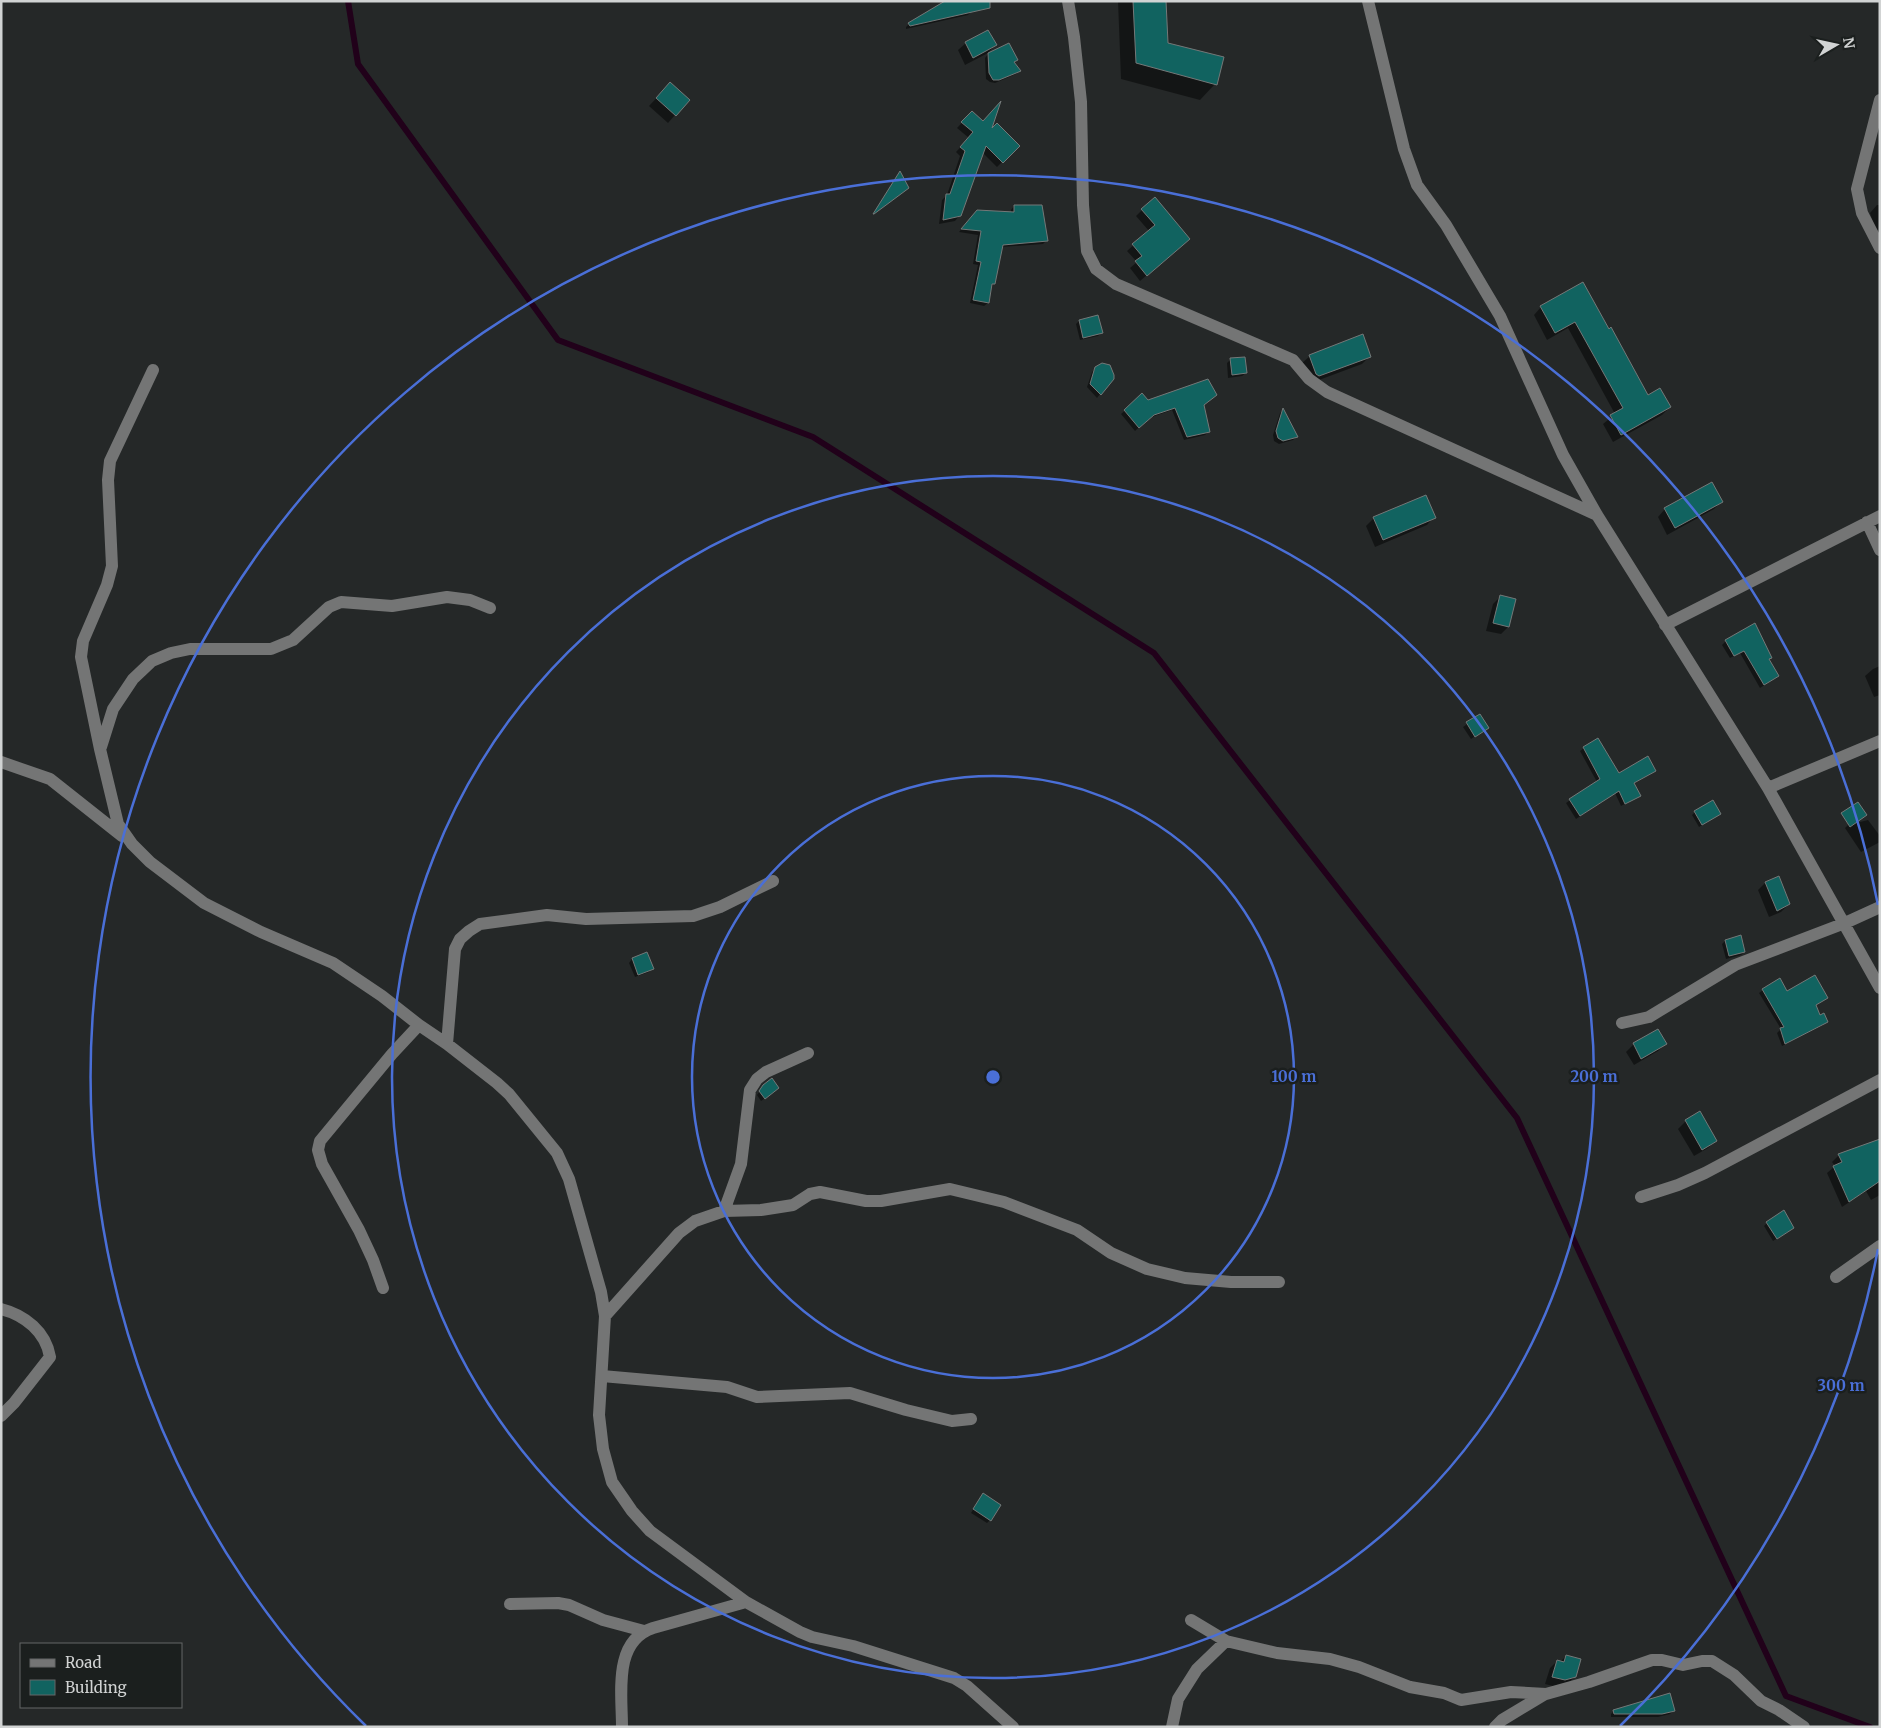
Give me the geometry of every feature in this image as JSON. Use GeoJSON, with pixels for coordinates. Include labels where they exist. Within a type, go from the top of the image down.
{"type":"FeatureCollection","features":[{"type":"Feature","properties":{"kind":"street"},"geometry":{"type":"LineString","coordinates":[[1068,1],[1081,102],[1083,205],[1087,251],[1096,269],[1116,284],[1293,360],[1309,379],[1327,392],[1597,515]]}},
{"type":"Feature","properties":{"kind":"street"},"geometry":{"type":"LineString","coordinates":[[1368,1],[1404,148],[1418,185],[1446,225],[1500,316],[1563,456],[1597,515],[1768,788],[1880,988]]}},
{"type":"Feature","properties":{"kind":"street"},"geometry":{"type":"LineString","coordinates":[[1880,100],[1857,190],[1862,213],[1880,248]]}},
{"type":"Feature","properties":{"kind":"street"},"geometry":{"type":"LineString","coordinates":[[132,844],[118,824],[100,749],[82,657],[83,641],[107,585],[112,566],[108,480],[110,461],[153,370]]}},
{"type":"Feature","properties":{"kind":"street"},"geometry":{"type":"LineString","coordinates":[[1665,625],[1880,516]]}},
{"type":"Feature","properties":{"kind":"street"},"geometry":{"type":"LineString","coordinates":[[1867,522],[1880,550]]}},
{"type":"Feature","properties":{"kind":"street"},"geometry":{"type":"LineString","coordinates":[[100,749],[113,709],[133,679],[152,661],[171,653],[190,649],[271,649],[293,640],[329,607],[341,602],[392,606],[447,597],[470,600],[490,608]]}},
{"type":"Feature","properties":{"kind":"street"},"geometry":{"type":"LineString","coordinates":[[1768,788],[1880,741]]}},
{"type":"Feature","properties":{"kind":"street"},"geometry":{"type":"LineString","coordinates":[[1,762],[50,779],[132,844],[150,862],[204,903],[261,932],[332,964],[382,996],[418,1025],[447,1044],[508,1094],[557,1153],[570,1179],[601,1292],[605,1316],[599,1415],[603,1449],[612,1482],[632,1511],[650,1531],[746,1602],[812,1637],[853,1646],[954,1678],[967,1686],[1013,1727]]}},
{"type":"Feature","properties":{"kind":"street"},"geometry":{"type":"LineString","coordinates":[[447,1044],[455,949],[460,939],[469,930],[480,924],[546,915],[586,918],[693,916],[720,907],[773,881]]}},
{"type":"Feature","properties":{"kind":"street"},"geometry":{"type":"LineString","coordinates":[[1622,1023],[1648,1017],[1735,965],[1845,923],[1880,907]]}},
{"type":"Feature","properties":{"kind":"street"},"geometry":{"type":"LineString","coordinates":[[383,1288],[366,1245],[322,1164],[318,1150],[320,1141],[418,1025]]}},
{"type":"Feature","properties":{"kind":"street"},"geometry":{"type":"LineString","coordinates":[[724,1211],[741,1164],[750,1090],[757,1079],[766,1072],[808,1053]]}},
{"type":"Feature","properties":{"kind":"street"},"geometry":{"type":"LineString","coordinates":[[1641,1197],[1678,1185],[1705,1172],[1880,1080]]}},
{"type":"Feature","properties":{"kind":"street"},"geometry":{"type":"LineString","coordinates":[[605,1316],[679,1233],[699,1218],[724,1211],[776,1208],[793,1205],[810,1194],[820,1192],[866,1201],[881,1201],[950,1189],[1004,1202],[1077,1230],[1111,1253],[1147,1269],[1184,1278],[1231,1282],[1279,1282]]}},
{"type":"Feature","properties":{"kind":"street"},"geometry":{"type":"LineString","coordinates":[[1836,1278],[1880,1246]]}},
{"type":"Feature","properties":{"kind":"street"},"geometry":{"type":"LineString","coordinates":[[1,1309],[30,1322],[48,1345],[50,1356],[14,1403],[1,1416]]}},
{"type":"Feature","properties":{"kind":"street"},"geometry":{"type":"LineString","coordinates":[[602,1376],[727,1387],[757,1397],[850,1393],[906,1410],[952,1421],[971,1419]]}},
{"type":"Feature","properties":{"kind":"street"},"geometry":{"type":"LineString","coordinates":[[622,1727],[624,1658],[635,1638],[644,1631],[746,1602]]}},
{"type":"Feature","properties":{"kind":"street"},"geometry":{"type":"LineString","coordinates":[[510,1604],[558,1603],[569,1605],[603,1620],[644,1631]]}},
{"type":"Feature","properties":{"kind":"street"},"geometry":{"type":"LineString","coordinates":[[1191,1620],[1226,1641],[1277,1654],[1330,1659],[1359,1667],[1410,1687],[1444,1693],[1461,1700],[1511,1692],[1546,1694]]}},
{"type":"Feature","properties":{"kind":"street"},"geometry":{"type":"LineString","coordinates":[[1172,1727],[1178,1699],[1197,1669],[1226,1641]]}},
{"type":"Feature","properties":{"kind":"street"},"geometry":{"type":"LineString","coordinates":[[1495,1727],[1502,1720],[1546,1694],[1589,1682],[1652,1660],[1662,1660],[1683,1665],[1712,1661],[1734,1676],[1761,1702],[1779,1710],[1804,1727]]}},
{"type":"Feature","properties":{"kind":"building"},"geometry":{"type":"Polygon","coordinates":[[[945,1],[990,1],[990,8],[910,26],[908,23],[945,1]]]}},
{"type":"Feature","properties":{"kind":"building"},"geometry":{"type":"Polygon","coordinates":[[[1133,1],[1166,1],[1168,43],[1224,57],[1217,85],[1136,63],[1133,1]]]}},
{"type":"Feature","properties":{"kind":"building"},"geometry":{"type":"Polygon","coordinates":[[[988,30],[997,45],[973,58],[965,42],[988,30]]]}},
{"type":"Feature","properties":{"kind":"building"},"geometry":{"type":"Polygon","coordinates":[[[1009,43],[1018,60],[1014,62],[1021,71],[999,80],[993,80],[989,73],[988,53],[1009,43]]]}},
{"type":"Feature","properties":{"kind":"building"},"geometry":{"type":"Polygon","coordinates":[[[670,82],[690,100],[676,116],[656,98],[670,82]]]}},
{"type":"Feature","properties":{"kind":"building"},"geometry":{"type":"Polygon","coordinates":[[[1001,101],[992,128],[997,123],[1020,146],[1003,163],[986,146],[961,216],[943,220],[946,194],[950,194],[965,151],[960,147],[973,132],[961,122],[972,111],[983,121],[1001,101]]]}},
{"type":"Feature","properties":{"kind":"building"},"geometry":{"type":"Polygon","coordinates":[[[900,171],[909,188],[873,214],[900,171]]]}},
{"type":"Feature","properties":{"kind":"building"},"geometry":{"type":"Polygon","coordinates":[[[1155,197],[1190,239],[1147,276],[1135,261],[1142,256],[1132,244],[1155,225],[1141,209],[1155,197]]]}},
{"type":"Feature","properties":{"kind":"building"},"geometry":{"type":"Polygon","coordinates":[[[1014,205],[1042,205],[1048,241],[1003,245],[995,284],[992,284],[989,303],[973,300],[981,262],[976,261],[981,231],[961,229],[977,210],[1014,212],[1014,205]]]}},
{"type":"Feature","properties":{"kind":"building"},"geometry":{"type":"Polygon","coordinates":[[[1583,282],[1609,329],[1611,327],[1648,395],[1660,388],[1671,407],[1621,435],[1610,415],[1623,408],[1575,322],[1555,333],[1540,306],[1583,282]]]}},
{"type":"Feature","properties":{"kind":"building"},"geometry":{"type":"Polygon","coordinates":[[[1098,315],[1103,333],[1083,338],[1079,320],[1098,315]]]}},
{"type":"Feature","properties":{"kind":"building"},"geometry":{"type":"Polygon","coordinates":[[[1363,334],[1371,357],[1319,376],[1316,374],[1309,355],[1363,334]]]}},
{"type":"Feature","properties":{"kind":"building"},"geometry":{"type":"Polygon","coordinates":[[[1245,357],[1247,373],[1232,375],[1230,358],[1245,357]]]}},
{"type":"Feature","properties":{"kind":"building"},"geometry":{"type":"Polygon","coordinates":[[[1102,363],[1110,365],[1114,379],[1101,395],[1090,384],[1095,367],[1102,363]]]}},
{"type":"Feature","properties":{"kind":"building"},"geometry":{"type":"Polygon","coordinates":[[[1208,379],[1217,395],[1204,405],[1210,432],[1187,437],[1175,408],[1154,415],[1139,428],[1124,410],[1142,393],[1148,400],[1208,379]]]}},
{"type":"Feature","properties":{"kind":"building"},"geometry":{"type":"Polygon","coordinates":[[[1283,408],[1298,437],[1283,441],[1278,438],[1276,431],[1283,408]]]}},
{"type":"Feature","properties":{"kind":"building"},"geometry":{"type":"Polygon","coordinates":[[[1712,482],[1723,502],[1675,528],[1664,508],[1712,482]]]}},
{"type":"Feature","properties":{"kind":"building"},"geometry":{"type":"Polygon","coordinates":[[[1426,495],[1436,518],[1383,540],[1373,517],[1426,495]]]}},
{"type":"Feature","properties":{"kind":"building"},"geometry":{"type":"Polygon","coordinates":[[[1500,595],[1516,599],[1509,627],[1493,623],[1500,595]]]}},
{"type":"Feature","properties":{"kind":"building"},"geometry":{"type":"Polygon","coordinates":[[[1755,623],[1772,658],[1769,659],[1779,676],[1764,685],[1744,651],[1734,656],[1725,640],[1755,623]]]}},
{"type":"Feature","properties":{"kind":"building"},"geometry":{"type":"Polygon","coordinates":[[[1480,714],[1489,728],[1475,737],[1466,722],[1480,714]]]}},
{"type":"Feature","properties":{"kind":"building"},"geometry":{"type":"Polygon","coordinates":[[[1598,738],[1619,773],[1648,756],[1656,771],[1634,783],[1641,796],[1625,804],[1619,791],[1580,816],[1569,799],[1600,779],[1583,747],[1598,738]]]}},
{"type":"Feature","properties":{"kind":"building"},"geometry":{"type":"Polygon","coordinates":[[[1713,800],[1721,814],[1702,825],[1694,811],[1713,800]]]}},
{"type":"Feature","properties":{"kind":"building"},"geometry":{"type":"Polygon","coordinates":[[[1858,802],[1867,815],[1850,827],[1841,813],[1858,802]]]}},
{"type":"Feature","properties":{"kind":"building"},"geometry":{"type":"Polygon","coordinates":[[[1779,876],[1790,904],[1777,911],[1765,882],[1779,876]]]}},
{"type":"Feature","properties":{"kind":"building"},"geometry":{"type":"Polygon","coordinates":[[[1741,935],[1745,952],[1729,956],[1725,940],[1741,935]]]}},
{"type":"Feature","properties":{"kind":"building"},"geometry":{"type":"Polygon","coordinates":[[[647,952],[654,969],[638,975],[632,958],[647,952]]]}},
{"type":"Feature","properties":{"kind":"building"},"geometry":{"type":"Polygon","coordinates":[[[1815,975],[1828,998],[1816,1005],[1820,1015],[1824,1013],[1828,1022],[1785,1044],[1780,1028],[1784,1027],[1762,989],[1780,978],[1787,991],[1815,975]]]}},
{"type":"Feature","properties":{"kind":"building"},"geometry":{"type":"Polygon","coordinates":[[[1658,1029],[1667,1044],[1641,1059],[1633,1043],[1658,1029]]]}},
{"type":"Feature","properties":{"kind":"building"},"geometry":{"type":"Polygon","coordinates":[[[772,1078],[779,1088],[765,1099],[759,1091],[772,1078]]]}},
{"type":"Feature","properties":{"kind":"building"},"geometry":{"type":"Polygon","coordinates":[[[1700,1111],[1717,1141],[1702,1150],[1685,1120],[1700,1111]]]}},
{"type":"Feature","properties":{"kind":"building"},"geometry":{"type":"Polygon","coordinates":[[[1880,1139],[1880,1181],[1849,1202],[1833,1166],[1842,1162],[1838,1154],[1880,1139]]]}},
{"type":"Feature","properties":{"kind":"building"},"geometry":{"type":"Polygon","coordinates":[[[1784,1210],[1794,1228],[1777,1239],[1766,1222],[1784,1210]]]}},
{"type":"Feature","properties":{"kind":"building"},"geometry":{"type":"Polygon","coordinates":[[[983,1493],[1001,1505],[991,1521],[973,1509],[983,1493]]]}},
{"type":"Feature","properties":{"kind":"building"},"geometry":{"type":"Polygon","coordinates":[[[1566,1655],[1581,1659],[1576,1677],[1565,1680],[1552,1677],[1557,1660],[1564,1662],[1566,1655]]]}},
{"type":"Feature","properties":{"kind":"building"},"geometry":{"type":"Polygon","coordinates":[[[1670,1693],[1675,1711],[1662,1714],[1614,1714],[1613,1710],[1670,1693]]]}},
{"type":"Feature","properties":{"kind":"waterway"},"geometry":{"type":"LineString","coordinates":[[348,1],[358,64],[558,340],[813,437],[1154,653],[1517,1118],[1786,1696],[1870,1727]]}}]}
